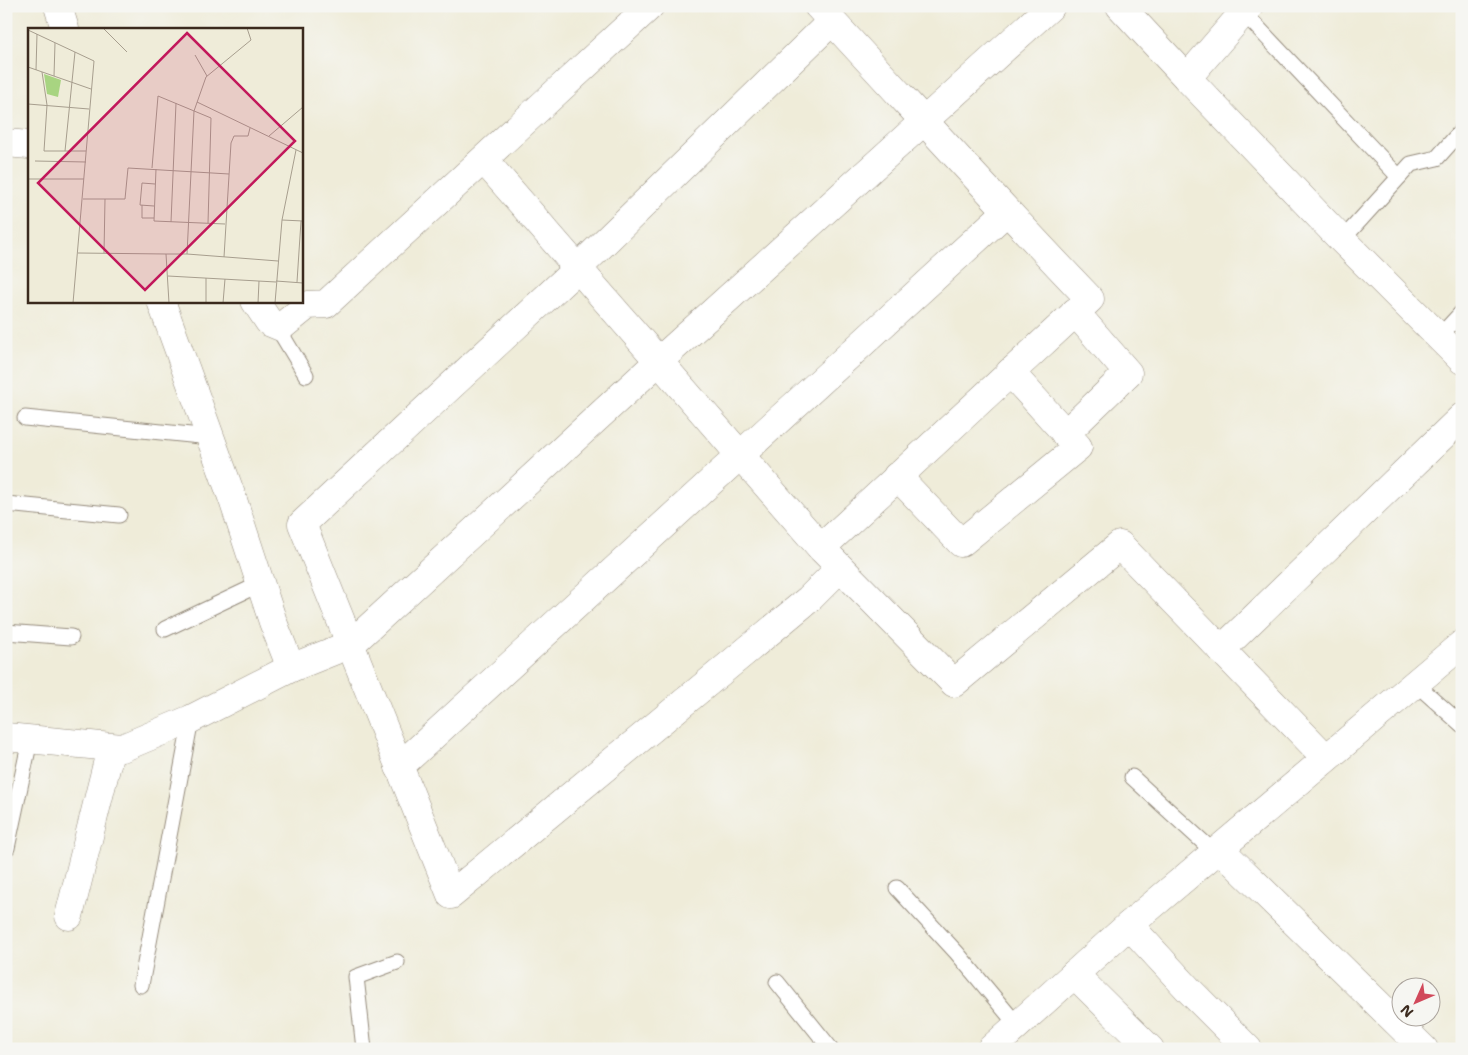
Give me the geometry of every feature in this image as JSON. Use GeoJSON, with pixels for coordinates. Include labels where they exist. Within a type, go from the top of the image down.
{"type":"FeatureCollection","features":[{"type":"Feature","properties":{"kind":"street"},"geometry":{"type":"LineString","coordinates":[[58,6],[65,28]]}},
{"type":"Feature","properties":{"kind":"street"},"geometry":{"type":"LineString","coordinates":[[256,302],[269,322],[281,327],[308,305],[326,304],[650,6]]}},
{"type":"Feature","properties":{"kind":"street"},"geometry":{"type":"LineString","coordinates":[[18,739],[122,748],[191,719],[292,668],[351,644],[659,361],[1051,6]]}},
{"type":"Feature","properties":{"kind":"street"},"geometry":{"type":"LineString","coordinates":[[1120,6],[1186,78],[1342,240],[1462,360]]}},
{"type":"Feature","properties":{"kind":"street"},"geometry":{"type":"LineString","coordinates":[[1186,78],[1246,10]]}},
{"type":"Feature","properties":{"kind":"street"},"geometry":{"type":"LineString","coordinates":[[821,548],[1090,299],[1006,212],[826,14],[577,269],[302,524],[451,895],[809,599],[840,568]]}},
{"type":"Feature","properties":{"kind":"street"},"geometry":{"type":"LineString","coordinates":[[6,143],[28,145]]}},
{"type":"Feature","properties":{"kind":"street"},"geometry":{"type":"LineString","coordinates":[[484,160],[821,548],[954,683],[1120,545],[1326,758]]}},
{"type":"Feature","properties":{"kind":"street"},"geometry":{"type":"LineString","coordinates":[[399,767],[1006,212]]}},
{"type":"Feature","properties":{"kind":"street"},"geometry":{"type":"LineString","coordinates":[[162,302],[233,500],[260,584],[292,668]]}},
{"type":"Feature","properties":{"kind":"street"},"geometry":{"type":"LineString","coordinates":[[1065,434],[1128,373],[1075,312]]}},
{"type":"Feature","properties":{"kind":"street"},"geometry":{"type":"LineString","coordinates":[[897,476],[961,542],[1078,447],[1010,372]]}},
{"type":"Feature","properties":{"kind":"street"},"geometry":{"type":"LineString","coordinates":[[1221,650],[1462,416]]}},
{"type":"Feature","properties":{"kind":"street"},"geometry":{"type":"LineString","coordinates":[[991,1049],[1129,925],[1462,644]]}},
{"type":"Feature","properties":{"kind":"street"},"geometry":{"type":"LineString","coordinates":[[68,916],[111,748]]}},
{"type":"Feature","properties":{"kind":"street"},"geometry":{"type":"LineString","coordinates":[[1218,851],[1424,1049]]}},
{"type":"Feature","properties":{"kind":"street"},"geometry":{"type":"LineString","coordinates":[[1129,925],[1248,1049]]}},
{"type":"Feature","properties":{"kind":"street"},"geometry":{"type":"LineString","coordinates":[[1074,974],[1150,1049]]}},
{"type":"Feature","properties":{"kind":"lane"},"geometry":{"type":"LineString","coordinates":[[1246,10],[1399,177]]}},
{"type":"Feature","properties":{"kind":"lane"},"geometry":{"type":"LineString","coordinates":[[1342,240],[1411,164],[1437,158],[1462,130]]}},
{"type":"Feature","properties":{"kind":"lane"},"geometry":{"type":"LineString","coordinates":[[1439,337],[1462,312]]}},
{"type":"Feature","properties":{"kind":"lane"},"geometry":{"type":"LineString","coordinates":[[276,325],[306,375]]}},
{"type":"Feature","properties":{"kind":"lane"},"geometry":{"type":"LineString","coordinates":[[25,418],[210,437]]}},
{"type":"Feature","properties":{"kind":"lane"},"geometry":{"type":"LineString","coordinates":[[6,504],[119,515]]}},
{"type":"Feature","properties":{"kind":"lane"},"geometry":{"type":"LineString","coordinates":[[166,629],[260,584]]}},
{"type":"Feature","properties":{"kind":"lane"},"geometry":{"type":"LineString","coordinates":[[6,632],[71,637]]}},
{"type":"Feature","properties":{"kind":"lane"},"geometry":{"type":"LineString","coordinates":[[1415,683],[1462,725]]}},
{"type":"Feature","properties":{"kind":"lane"},"geometry":{"type":"LineString","coordinates":[[142,985],[191,719]]}},
{"type":"Feature","properties":{"kind":"lane"},"geometry":{"type":"LineString","coordinates":[[7,848],[18,739]]}},
{"type":"Feature","properties":{"kind":"lane"},"geometry":{"type":"LineString","coordinates":[[1132,777],[1218,851]]}},
{"type":"Feature","properties":{"kind":"lane"},"geometry":{"type":"LineString","coordinates":[[897,888],[957,953],[1017,1025]]}},
{"type":"Feature","properties":{"kind":"lane"},"geometry":{"type":"LineString","coordinates":[[364,1049],[356,977],[397,962]]}},
{"type":"Feature","properties":{"kind":"lane"},"geometry":{"type":"LineString","coordinates":[[777,982],[832,1049]]}}]}
